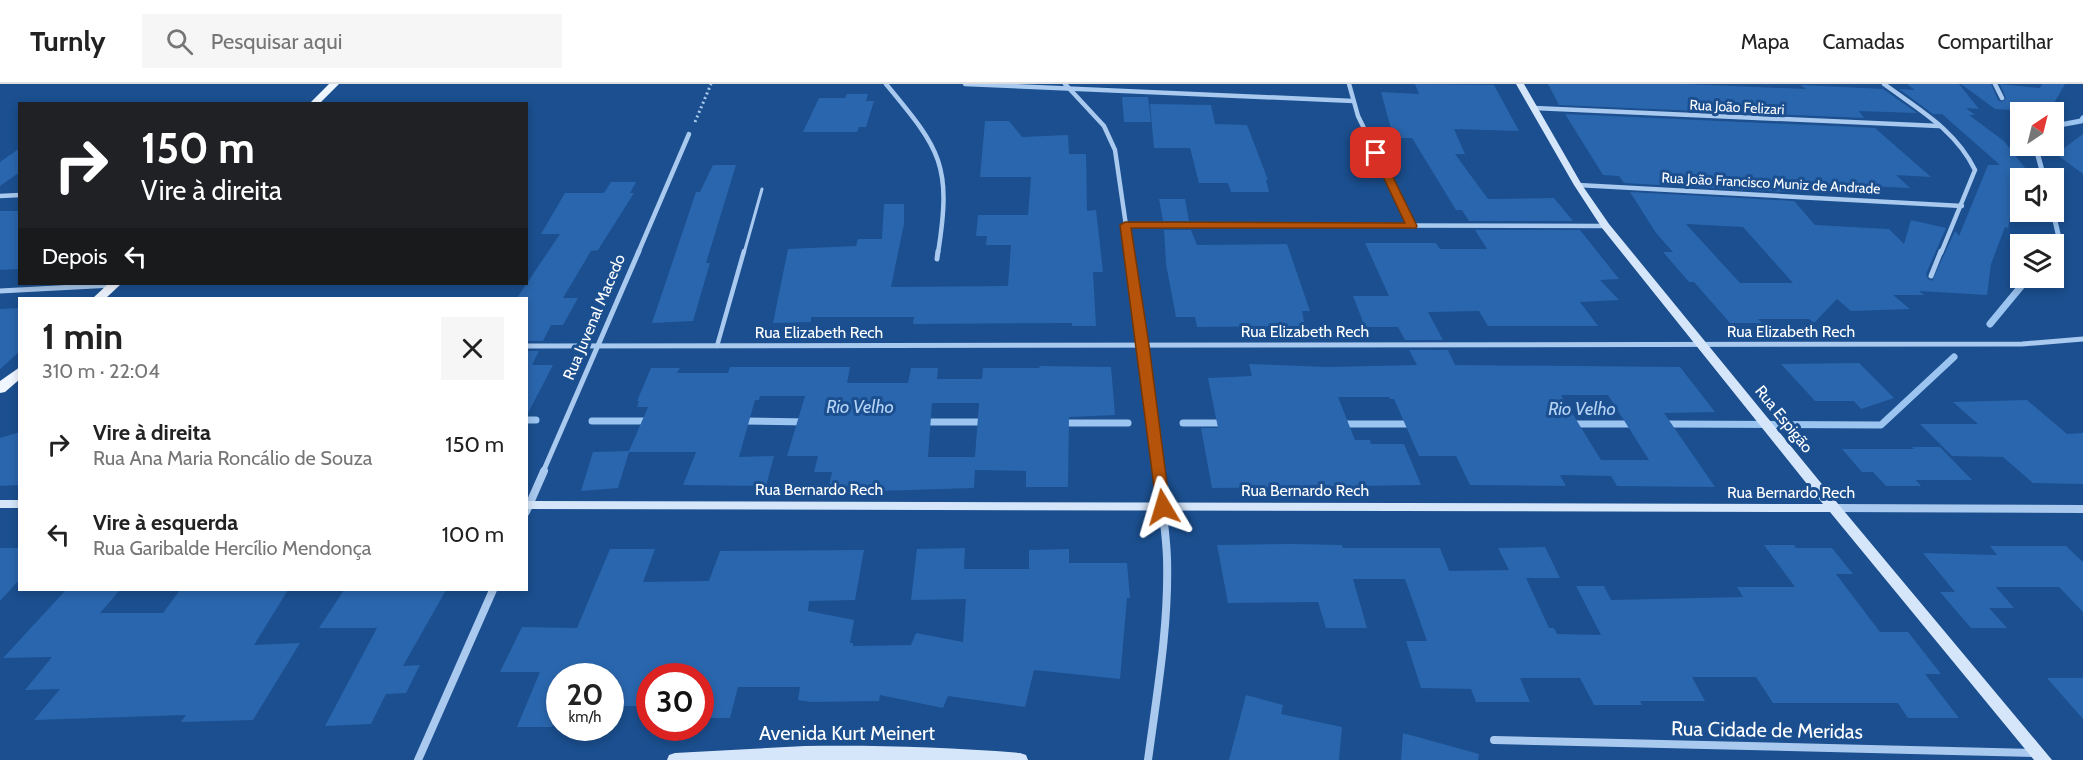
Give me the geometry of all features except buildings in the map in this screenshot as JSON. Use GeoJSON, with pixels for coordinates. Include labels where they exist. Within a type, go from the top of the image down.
{"type":"FeatureCollection","features":[{"type":"Feature","properties":{"kind":"main road"},"geometry":{"type":"LineString","coordinates":[[314,102],[334,84]]}},
{"type":"Feature","properties":{"kind":"main road","name":"Rua Espigão"},"geometry":{"type":"LineString","coordinates":[[1520,84],[1578,185],[1605,226],[1764,423],[2041,757]]}},
{"type":"Feature","properties":{"kind":"main road"},"geometry":{"type":"LineString","coordinates":[[100,297],[113,285]]}},
{"type":"Feature","properties":{"kind":"main road"},"geometry":{"type":"LineString","coordinates":[[0,389],[18,373]]}},
{"type":"Feature","properties":{"kind":"main road"},"geometry":{"type":"LineString","coordinates":[[0,504],[18,504]]}},
{"type":"Feature","properties":{"kind":"main road","name":"Rua Bernardo Rech"},"geometry":{"type":"LineString","coordinates":[[528,507],[1834,508]]}},
{"type":"Feature","properties":{"kind":"main road","name":"Avenida Kurt Meinert"},"geometry":{"type":"LineString","coordinates":[[675,760],[820,751],[1020,760]]}},
{"type":"Feature","properties":{"kind":"street"},"geometry":{"type":"LineString","coordinates":[[886,84],[928,138],[940,164],[944,192],[938,259]]}},
{"type":"Feature","properties":{"kind":"street"},"geometry":{"type":"LineString","coordinates":[[965,84],[1067,86],[1353,101]]}},
{"type":"Feature","properties":{"kind":"street"},"geometry":{"type":"LineString","coordinates":[[1348,84],[1353,101],[1412,226]]}},
{"type":"Feature","properties":{"kind":"street"},"geometry":{"type":"LineString","coordinates":[[1884,84],[1939,126],[1967,152],[1975,170],[1931,276]]}},
{"type":"Feature","properties":{"kind":"street"},"geometry":{"type":"LineString","coordinates":[[1995,84],[2002,98]]}},
{"type":"Feature","properties":{"kind":"street"},"geometry":{"type":"LineString","coordinates":[[1067,86],[1096,115],[1110,137],[1114,150],[1143,345],[1163,507],[1167,600],[1165,638],[1148,760]]}},
{"type":"Feature","properties":{"kind":"street","name":"Rua João Felizari"},"geometry":{"type":"LineString","coordinates":[[1534,108],[1939,126]]}},
{"type":"Feature","properties":{"kind":"street","name":"Rua Juvenal Macedo"},"geometry":{"type":"LineString","coordinates":[[528,505],[689,134]]}},
{"type":"Feature","properties":{"kind":"street","name":"Rua João Francisco Muniz de Andrade"},"geometry":{"type":"LineString","coordinates":[[1578,185],[1962,206]]}},
{"type":"Feature","properties":{"kind":"street"},"geometry":{"type":"LineString","coordinates":[[0,195],[18,195]]}},
{"type":"Feature","properties":{"kind":"street"},"geometry":{"type":"LineString","coordinates":[[1125,225],[1605,226]]}},
{"type":"Feature","properties":{"kind":"street"},"geometry":{"type":"LineString","coordinates":[[0,291],[98,285]]}},
{"type":"Feature","properties":{"kind":"street","name":"Rua Elizabeth Rech"},"geometry":{"type":"LineString","coordinates":[[528,346],[2022,344],[2083,339]]}},
{"type":"Feature","properties":{"kind":"street","name":"Rua Bernardo Rech"},"geometry":{"type":"LineString","coordinates":[[1834,508],[2083,509]]}},
{"type":"Feature","properties":{"kind":"street"},"geometry":{"type":"LineString","coordinates":[[418,760],[492,591]]}},
{"type":"Feature","properties":{"kind":"street","name":"Rua Cidade de Meridas"},"geometry":{"type":"LineString","coordinates":[[1494,740],[2041,757]]}},
{"type":"Feature","properties":{"kind":"lane"},"geometry":{"type":"LineString","coordinates":[[717,346],[762,189]]}},
{"type":"Feature","properties":{"kind":"path"},"geometry":{"type":"LineString","coordinates":[[689,134],[711,84]]}},
{"type":"Feature","properties":{"kind":"waterway","name":"Rio Velho"},"geometry":{"type":"LineString","coordinates":[[2064,124],[2081,121],[2083,118]]}},
{"type":"Feature","properties":{"kind":"waterway","name":"Rio Velho"},"geometry":{"type":"LineString","coordinates":[[2038,156],[2041,168]]}},
{"type":"Feature","properties":{"kind":"waterway","name":"Rio Velho"},"geometry":{"type":"LineString","coordinates":[[2055,222],[2058,234]]}},
{"type":"Feature","properties":{"kind":"waterway","name":"Rio Velho"},"geometry":{"type":"LineString","coordinates":[[1990,324],[2020,288]]}},
{"type":"Feature","properties":{"kind":"waterway","name":"Rio Velho"},"geometry":{"type":"LineString","coordinates":[[1664,424],[1881,425],[1954,357]]}},
{"type":"Feature","properties":{"kind":"waterway","name":"Rio Velho"},"geometry":{"type":"LineString","coordinates":[[528,420],[536,420]]}},
{"type":"Feature","properties":{"kind":"waterway","name":"Rio Velho"},"geometry":{"type":"LineString","coordinates":[[592,421],[651,421]]}},
{"type":"Feature","properties":{"kind":"waterway","name":"Rio Velho"},"geometry":{"type":"LineString","coordinates":[[741,421],[807,422]]}},
{"type":"Feature","properties":{"kind":"waterway","name":"Rio Velho"},"geometry":{"type":"LineString","coordinates":[[921,422],[987,422]]}},
{"type":"Feature","properties":{"kind":"waterway","name":"Rio Velho"},"geometry":{"type":"LineString","coordinates":[[1059,423],[1128,423]]}},
{"type":"Feature","properties":{"kind":"waterway","name":"Rio Velho"},"geometry":{"type":"LineString","coordinates":[[1183,423],[1226,423]]}},
{"type":"Feature","properties":{"kind":"waterway","name":"Rio Velho"},"geometry":{"type":"LineString","coordinates":[[1340,424],[1415,424]]}},
{"type":"Feature","properties":{"kind":"waterway","name":"Rio Velho"},"geometry":{"type":"LineString","coordinates":[[1571,424],[1634,424]]}},
{"type":"Feature","properties":{"kind":"route"},"geometry":{"type":"LineString","coordinates":[[1163,507],[1143,345],[1125,225],[1412,226],[1376,153]]}}]}
